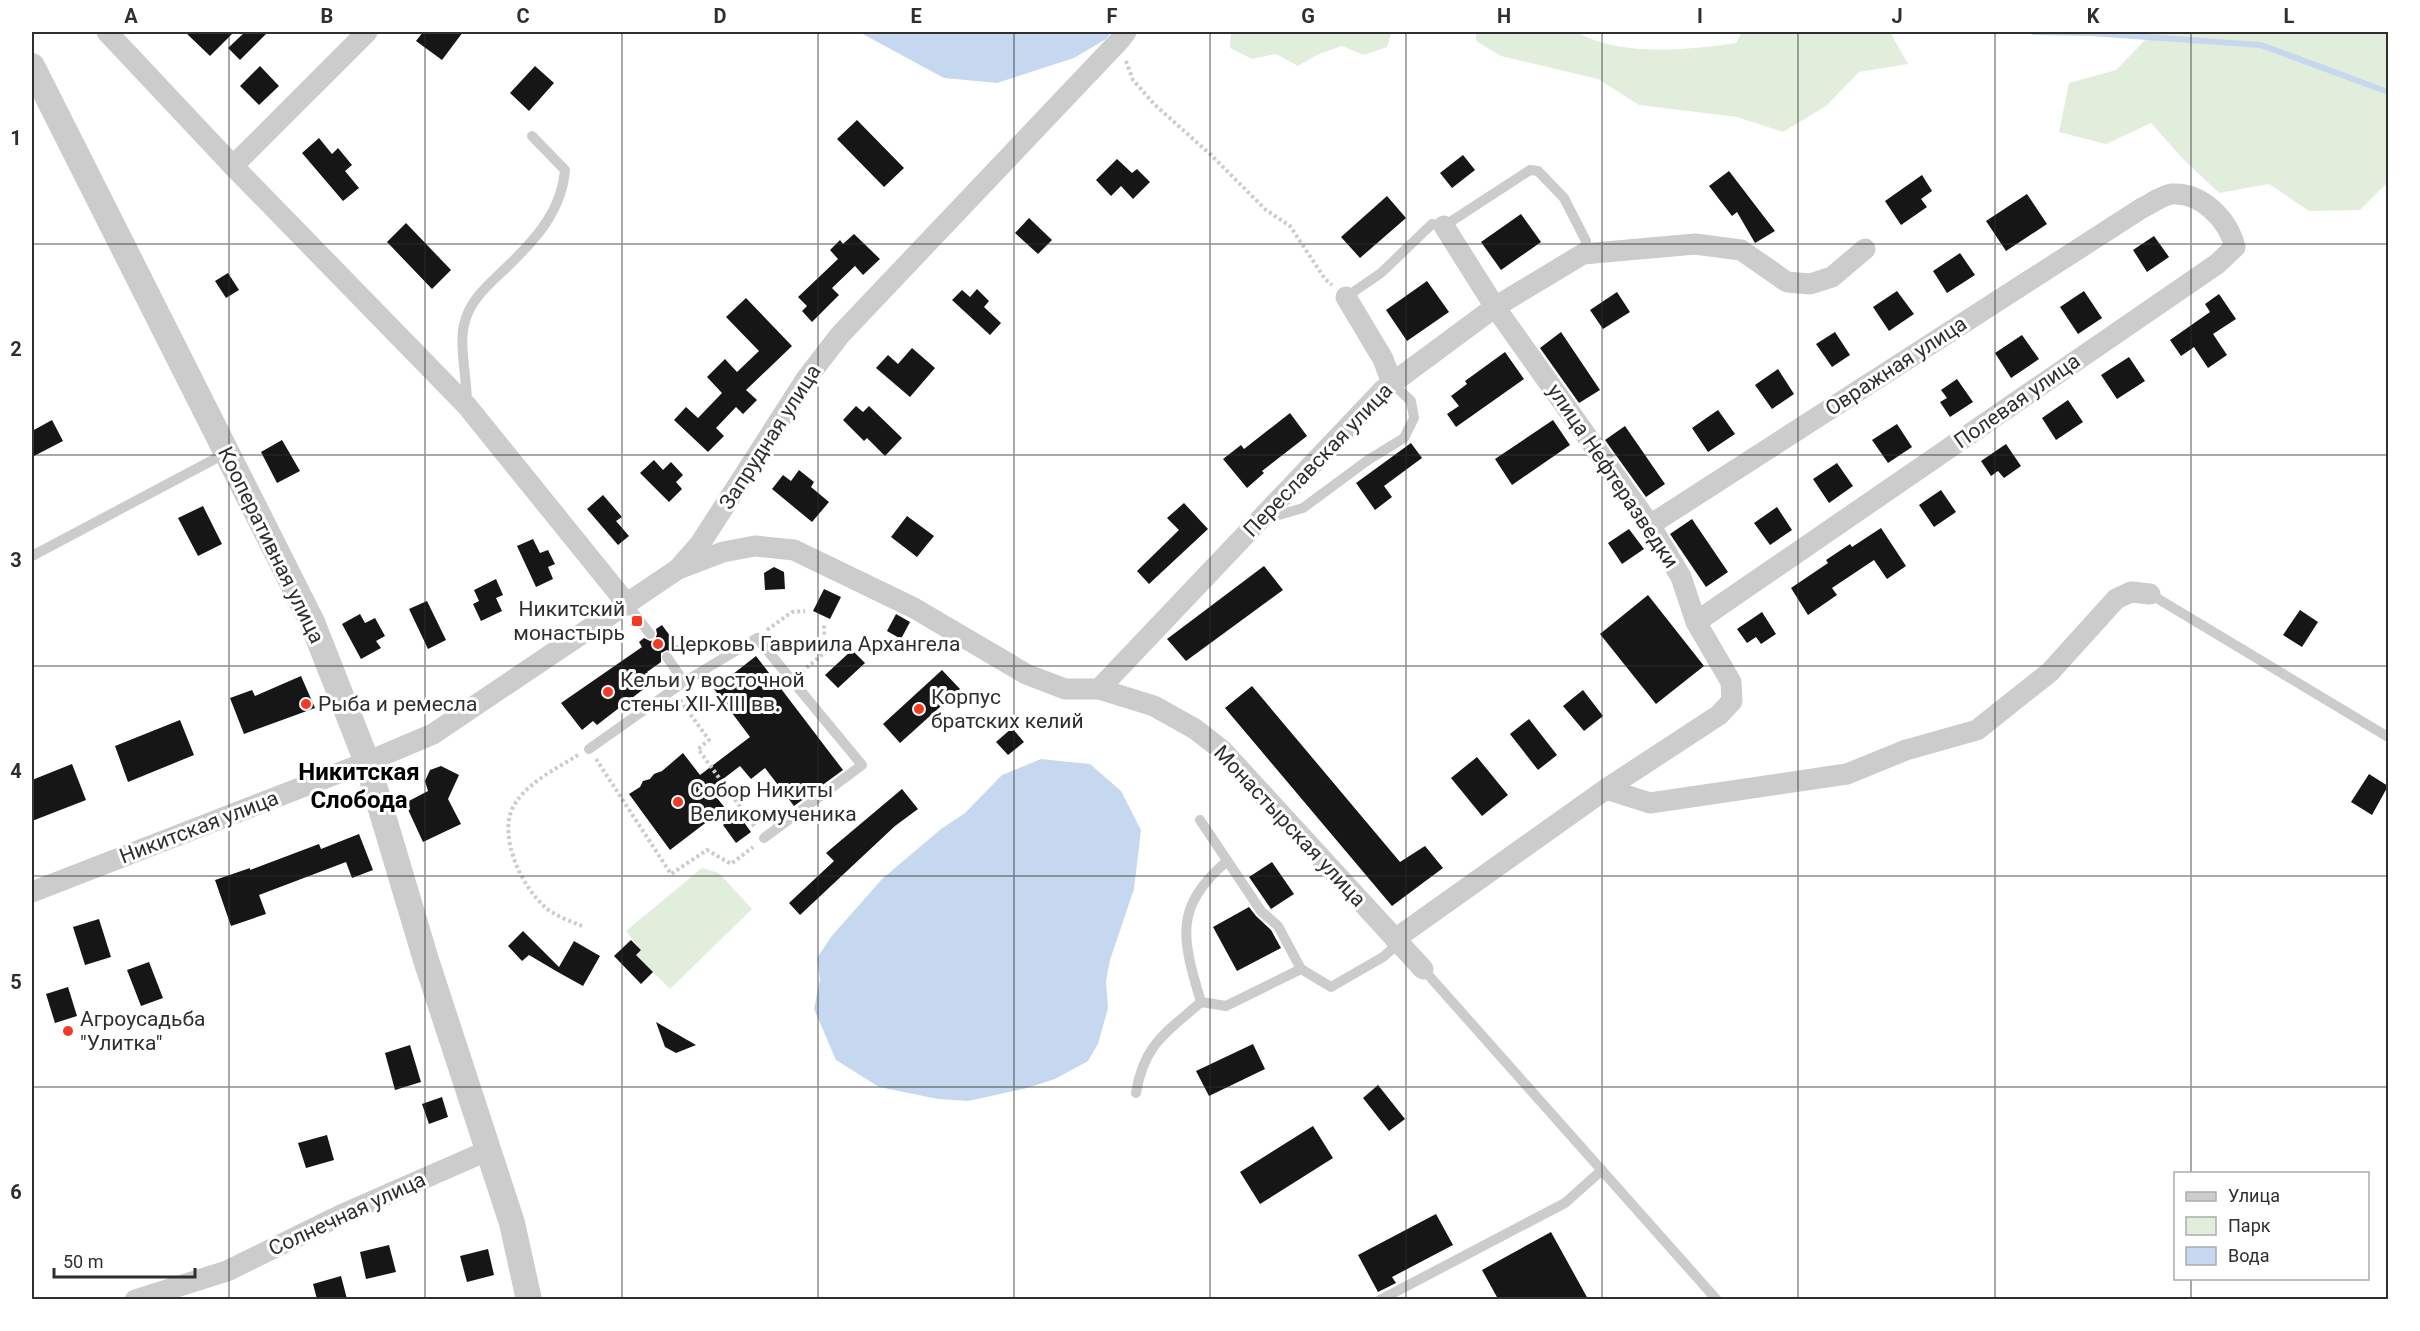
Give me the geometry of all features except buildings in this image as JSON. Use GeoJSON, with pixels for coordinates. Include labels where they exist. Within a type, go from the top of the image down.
{"type":"FeatureCollection","features":[{"type":"Feature","properties":{"kind":"street"},"geometry":{"type":"LineString","coordinates":[[107,32],[233,166],[466,406],[627,604]]}},
{"type":"Feature","properties":{"kind":"street"},"geometry":{"type":"LineString","coordinates":[[233,166],[367,32]]}},
{"type":"Feature","properties":{"kind":"street","name":"Запрудная улица"},"geometry":{"type":"LineString","coordinates":[[367,762],[433,734],[678,569],[700,544],[806,379],[840,336],[1123,36]]}},
{"type":"Feature","properties":{"kind":"street","name":"Кооперативная улица"},"geometry":{"type":"LineString","coordinates":[[32,66],[312,622],[367,762],[426,960],[512,1223],[529,1299]]}},
{"type":"Feature","properties":{"kind":"street","name":"Полевая улица"},"geometry":{"type":"LineString","coordinates":[[1696,622],[2217,264],[2235,247],[2231,231],[2218,216],[2193,195],[2170,194],[2142,208]]}},
{"type":"Feature","properties":{"kind":"street","name":"Овражная улица"},"geometry":{"type":"LineString","coordinates":[[1650,525],[2142,208]]}},
{"type":"Feature","properties":{"kind":"street","name":"улица Нефтеразведки"},"geometry":{"type":"LineString","coordinates":[[1444,226],[1495,307],[1650,525],[1681,577],[1696,622],[1731,682],[1732,701],[1719,715],[1606,789]]}},
{"type":"Feature","properties":{"kind":"street","name":"Переславская улица"},"geometry":{"type":"LineString","coordinates":[[1099,689],[1392,383],[1495,307],[1583,254],[1695,244],[1741,250],[1787,282],[1810,284],[1832,277],[1865,249]]}},
{"type":"Feature","properties":{"kind":"street"},"geometry":{"type":"LineString","coordinates":[[1347,297],[1383,359],[1392,383]]}},
{"type":"Feature","properties":{"kind":"street","name":"Монастырская улица"},"geometry":{"type":"LineString","coordinates":[[678,569],[723,552],[755,546],[794,550],[914,608],[1026,674],[1065,689],[1099,689],[1154,706],[1195,729],[1222,750],[1423,969]]}},
{"type":"Feature","properties":{"kind":"street"},"geometry":{"type":"LineString","coordinates":[[1397,941],[1606,789],[1650,803],[1847,774],[1906,750],[1977,730],[2050,672],[2116,599],[2130,592],[2150,594]]}},
{"type":"Feature","properties":{"kind":"street","name":"Никитская улица"},"geometry":{"type":"LineString","coordinates":[[32,892],[367,762]]}},
{"type":"Feature","properties":{"kind":"street","name":"Солнечная улица"},"geometry":{"type":"LineString","coordinates":[[135,1299],[227,1271],[345,1213],[489,1150]]}},
{"type":"Feature","properties":{"kind":"lane"},"geometry":{"type":"LineString","coordinates":[[466,406],[464,325],[472,306],[485,287],[533,240],[552,214],[563,189],[565,170],[532,136]]}},
{"type":"Feature","properties":{"kind":"lane"},"geometry":{"type":"LineString","coordinates":[[1347,297],[1381,273],[1432,224],[1444,226],[1530,170],[1538,171],[1564,198],[1586,241],[1583,254]]}},
{"type":"Feature","properties":{"kind":"lane"},"geometry":{"type":"LineString","coordinates":[[1259,521],[1303,508],[1368,460],[1404,438],[1414,418],[1411,400],[1392,383]]}},
{"type":"Feature","properties":{"kind":"lane"},"geometry":{"type":"LineString","coordinates":[[32,556],[226,453]]}},
{"type":"Feature","properties":{"kind":"lane"},"geometry":{"type":"LineString","coordinates":[[2150,594],[2388,737]]}},
{"type":"Feature","properties":{"kind":"lane"},"geometry":{"type":"LineString","coordinates":[[627,604],[650,634]]}},
{"type":"Feature","properties":{"kind":"lane"},"geometry":{"type":"LineString","coordinates":[[589,749],[684,682],[757,638],[862,765],[764,838]]}},
{"type":"Feature","properties":{"kind":"lane"},"geometry":{"type":"LineString","coordinates":[[667,657],[684,682]]}},
{"type":"Feature","properties":{"kind":"lane"},"geometry":{"type":"LineString","coordinates":[[1200,820],[1261,910],[1278,926],[1301,969],[1331,987],[1383,957],[1397,941]]}},
{"type":"Feature","properties":{"kind":"lane"},"geometry":{"type":"LineString","coordinates":[[1201,1002],[1189,963],[1186,928],[1191,902],[1206,879],[1227,861]]}},
{"type":"Feature","properties":{"kind":"lane"},"geometry":{"type":"LineString","coordinates":[[1201,1002],[1226,1006],[1301,969]]}},
{"type":"Feature","properties":{"kind":"lane"},"geometry":{"type":"LineString","coordinates":[[1423,969],[1717,1299]]}},
{"type":"Feature","properties":{"kind":"lane"},"geometry":{"type":"LineString","coordinates":[[1136,1093],[1140,1071],[1152,1047],[1201,1002]]}},
{"type":"Feature","properties":{"kind":"lane"},"geometry":{"type":"LineString","coordinates":[[1380,1299],[1565,1203],[1602,1170]]}},
{"type":"Feature","properties":{"kind":"path"},"geometry":{"type":"LineString","coordinates":[[1123,36],[1133,80],[1155,105],[1210,154],[1266,210],[1290,226],[1325,279],[1347,297]]}},
{"type":"Feature","properties":{"kind":"path"},"geometry":{"type":"LineString","coordinates":[[757,638],[792,612],[805,611]]}},
{"type":"Feature","properties":{"kind":"path"},"geometry":{"type":"LineString","coordinates":[[793,681],[825,652],[824,625]]}},
{"type":"Feature","properties":{"kind":"path"},"geometry":{"type":"LineString","coordinates":[[582,926],[545,908],[526,885],[513,859],[508,830],[513,808],[527,790],[589,749],[671,873],[707,850],[731,864],[764,838],[698,749],[709,740],[672,690]]}},
{"type":"Feature","properties":{"kind":"green space"},"geometry":{"type":"Polygon","coordinates":[[[1231,32],[1392,32],[1387,47],[1364,55],[1342,46],[1319,54],[1298,66],[1276,54],[1252,59],[1230,48],[1231,32]]]}},
{"type":"Feature","properties":{"kind":"green space"},"geometry":{"type":"Polygon","coordinates":[[[1476,32],[1577,32],[1613,45],[1655,50],[1736,43],[1742,32],[1890,32],[1908,64],[1859,72],[1826,106],[1783,132],[1737,117],[1639,105],[1598,79],[1501,56],[1476,41],[1476,32]]]}},
{"type":"Feature","properties":{"kind":"green space"},"geometry":{"type":"Polygon","coordinates":[[[2153,32],[2388,32],[2388,182],[2360,210],[2309,211],[2269,184],[2219,193],[2183,159],[2151,123],[2106,144],[2059,132],[2069,83],[2116,70],[2153,32]]]}},
{"type":"Feature","properties":{"kind":"green space"},"geometry":{"type":"Polygon","coordinates":[[[702,868],[719,873],[752,909],[670,989],[636,955],[641,950],[626,931],[702,868]]]}},
{"type":"Feature","properties":{"kind":"water"},"geometry":{"type":"Polygon","coordinates":[[[859,32],[1111,32],[1106,39],[1074,58],[997,83],[944,78],[859,32]]]}},
{"type":"Feature","properties":{"kind":"water"},"geometry":{"type":"Polygon","coordinates":[[[1041,759],[1090,764],[1121,791],[1141,830],[1134,889],[1110,960],[1106,981],[1108,1008],[1098,1044],[1088,1061],[1055,1079],[1027,1088],[968,1101],[938,1099],[879,1087],[836,1060],[814,1009],[820,979],[817,958],[831,937],[882,879],[941,829],[965,813],[1002,775],[1041,759]]]}},
{"type":"Feature","properties":{"kind":"waterway"},"geometry":{"type":"LineString","coordinates":[[2034,32],[2091,33],[2261,45],[2388,92]]}},
{"type":"Feature","properties":{"kind":"place","name":"Никитский монастырь"},"geometry":{"type":"Point","coordinates":[637,621]}},
{"type":"Feature","properties":{"kind":"place","name":"Церковь Гавриила Архангела"},"geometry":{"type":"Point","coordinates":[658,644]}},
{"type":"Feature","properties":{"kind":"place","name":"Кельи у восточной стены XII-XIII вв."},"geometry":{"type":"Point","coordinates":[608,692]}},
{"type":"Feature","properties":{"kind":"place","name":"Рыба и ремесла"},"geometry":{"type":"Point","coordinates":[306,704]}},
{"type":"Feature","properties":{"kind":"place","name":"Корпус братских келий"},"geometry":{"type":"Point","coordinates":[919,709]}},
{"type":"Feature","properties":{"kind":"place","name":"Собор Никиты Великомученика"},"geometry":{"type":"Point","coordinates":[678,802]}},
{"type":"Feature","properties":{"kind":"place","name":"Агроусадьба \"Улитка\""},"geometry":{"type":"Point","coordinates":[68,1031]}},
{"type":"Feature","properties":{"kind":"district","name":"Никитская Слобода"},"geometry":{"type":"Point","coordinates":[359,786]}}]}
